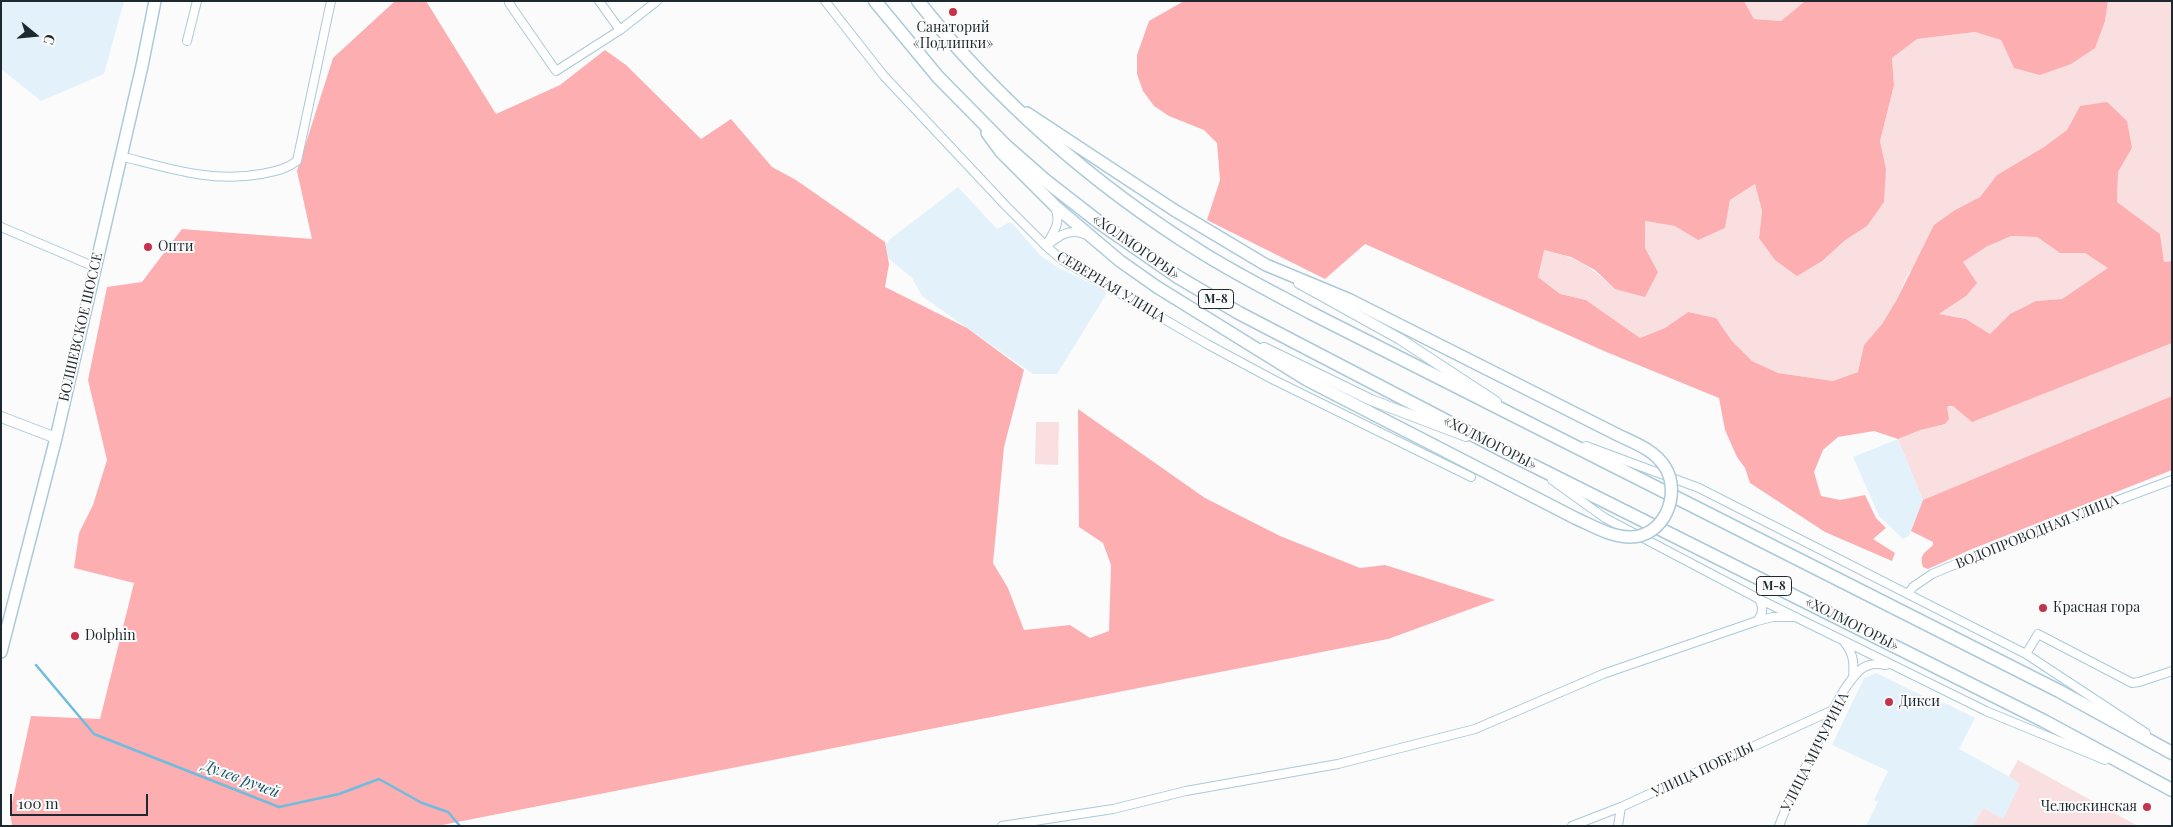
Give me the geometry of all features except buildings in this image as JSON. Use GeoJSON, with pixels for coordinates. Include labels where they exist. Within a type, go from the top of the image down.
{"type":"FeatureCollection","features":[{"type":"Feature","properties":{"kind":"highway","name":"«ХОЛМОГОРЫ»"},"geometry":{"type":"LineString","coordinates":[[875,1],[938,77],[1046,181],[1100,223],[1171,272],[1239,313],[1504,450],[2044,721],[2172,790]]}},
{"type":"Feature","properties":{"kind":"highway","name":"М-8"},"geometry":{"type":"LineString","coordinates":[[918,1],[936,24],[1007,99],[1055,144],[1124,199],[1202,253],[1311,313],[2059,691],[2172,752]]}},
{"type":"Feature","properties":{"kind":"main road","name":"БОЛШЕВСКОЕ ШОССЕ"},"geometry":{"type":"LineString","coordinates":[[1,651],[56,438],[142,66],[155,1]]}},
{"type":"Feature","properties":{"kind":"main road"},"geometry":{"type":"LineString","coordinates":[[142,66],[163,1]]}},
{"type":"Feature","properties":{"kind":"main road"},"geometry":{"type":"LineString","coordinates":[[960,100],[1001,152],[1055,206],[1089,236],[1157,287],[1306,380],[1602,531],[1631,537],[1653,529],[1662,521],[1669,509],[1672,494],[1670,479],[1664,466],[1653,454],[1348,299],[1266,265],[1174,210],[1007,99]]}},
{"type":"Feature","properties":{"kind":"street"},"geometry":{"type":"LineString","coordinates":[[187,41],[197,1]]}},
{"type":"Feature","properties":{"kind":"street"},"geometry":{"type":"LineString","coordinates":[[120,156],[196,175],[239,178],[286,169],[296,161],[331,1]]}},
{"type":"Feature","properties":{"kind":"street"},"geometry":{"type":"LineString","coordinates":[[599,1],[620,30]]}},
{"type":"Feature","properties":{"kind":"street"},"geometry":{"type":"LineString","coordinates":[[509,3],[556,71],[620,30],[656,1]]}},
{"type":"Feature","properties":{"kind":"street","name":"СЕВЕРНАЯ УЛИЦА"},"geometry":{"type":"LineString","coordinates":[[825,1],[884,76],[1046,246],[1062,260],[1207,344],[1272,379],[1470,477]]}},
{"type":"Feature","properties":{"kind":"street"},"geometry":{"type":"LineString","coordinates":[[923,1],[936,24]]}},
{"type":"Feature","properties":{"kind":"street"},"geometry":{"type":"LineString","coordinates":[[1046,246],[1058,225],[1059,216],[1055,206]]}},
{"type":"Feature","properties":{"kind":"street"},"geometry":{"type":"LineString","coordinates":[[1,227],[95,267]]}},
{"type":"Feature","properties":{"kind":"street"},"geometry":{"type":"LineString","coordinates":[[1046,246],[1063,234],[1076,231],[1089,236]]}},
{"type":"Feature","properties":{"kind":"street"},"geometry":{"type":"LineString","coordinates":[[1266,265],[1400,339],[1474,386],[1521,420]]}},
{"type":"Feature","properties":{"kind":"street"},"geometry":{"type":"LineString","coordinates":[[1238,336],[1371,400],[1504,450]]}},
{"type":"Feature","properties":{"kind":"street"},"geometry":{"type":"LineString","coordinates":[[1,418],[56,438]]}},
{"type":"Feature","properties":{"kind":"street"},"geometry":{"type":"LineString","coordinates":[[1542,430],[1699,488],[2026,654],[2124,717],[2172,752]]}},
{"type":"Feature","properties":{"kind":"street"},"geometry":{"type":"LineString","coordinates":[[1522,459],[1605,518],[1759,599],[1986,711],[2150,777]]}},
{"type":"Feature","properties":{"kind":"street","name":"ВОДОПРОВОДНАЯ УЛИЦА"},"geometry":{"type":"LineString","coordinates":[[1908,594],[1913,587],[1932,574],[2033,532],[2172,480]]}},
{"type":"Feature","properties":{"kind":"street"},"geometry":{"type":"LineString","coordinates":[[1757,621],[1763,611],[1759,599]]}},
{"type":"Feature","properties":{"kind":"street"},"geometry":{"type":"LineString","coordinates":[[1002,826],[1113,809],[1186,791],[1338,764],[1475,730],[1603,674],[1757,621],[1773,617],[1796,617]]}},
{"type":"Feature","properties":{"kind":"street"},"geometry":{"type":"LineString","coordinates":[[2026,654],[2038,634],[2132,683],[2172,671]]}},
{"type":"Feature","properties":{"kind":"street","name":"УЛИЦА МИЧУРИНА"},"geometry":{"type":"LineString","coordinates":[[1844,642],[1851,651],[1853,678]]}},
{"type":"Feature","properties":{"kind":"street","name":"УЛИЦА МИЧУРИНА"},"geometry":{"type":"LineString","coordinates":[[1779,826],[1786,806],[1834,710],[1853,678],[1862,668],[1872,664],[1894,667]]}},
{"type":"Feature","properties":{"kind":"street","name":"УЛИЦА ПОБЕДЫ"},"geometry":{"type":"LineString","coordinates":[[1572,826],[1621,807],[1834,710]]}},
{"type":"Feature","properties":{"kind":"street"},"geometry":{"type":"LineString","coordinates":[[1618,826],[1621,807]]}},
{"type":"Feature","properties":{"kind":"shaded area"},"geometry":{"type":"Polygon","coordinates":[[[1,1],[124,1],[104,74],[41,101],[1,69],[1,1]]]}},
{"type":"Feature","properties":{"kind":"shaded area"},"geometry":{"type":"Polygon","coordinates":[[[395,1],[426,1],[496,114],[560,85],[605,50],[626,65],[701,139],[731,119],[772,167],[796,180],[885,242],[889,264],[885,287],[967,328],[1024,370],[1004,447],[993,563],[1008,588],[1024,630],[1070,625],[1090,638],[1109,631],[1111,565],[1103,543],[1079,527],[1078,409],[1205,498],[1280,536],[1360,568],[1385,565],[1495,600],[1388,639],[437,826],[12,826],[10,812],[31,716],[100,719],[134,583],[74,568],[79,533],[93,505],[107,460],[88,380],[107,287],[142,282],[182,229],[312,239],[297,171],[333,58],[395,1]]]}},
{"type":"Feature","properties":{"kind":"shaded area"},"geometry":{"type":"Polygon","coordinates":[[[1184,1],[1744,1],[1754,19],[1781,21],[1805,1],[2108,1],[2105,21],[2095,48],[2071,64],[2040,75],[2014,68],[2001,40],[1975,32],[1917,39],[1892,58],[1894,85],[1880,141],[1886,169],[1884,202],[1867,226],[1844,241],[1822,261],[1797,276],[1775,260],[1759,238],[1762,211],[1755,184],[1730,200],[1725,228],[1698,240],[1675,226],[1645,221],[1645,248],[1658,272],[1645,297],[1615,289],[1595,270],[1571,257],[1544,250],[1538,277],[1560,294],[1586,300],[1640,338],[1665,328],[1688,312],[1716,318],[1732,341],[1752,361],[1778,373],[1833,381],[1858,372],[1864,345],[1882,324],[1896,301],[1934,225],[1955,210],[1980,197],[1997,175],[2044,147],[2067,130],[2080,106],[2107,102],[2127,121],[2132,148],[2118,172],[2117,202],[2160,234],[2164,262],[2172,261],[2172,343],[1972,422],[1953,406],[1949,406],[1947,408],[1949,419],[1945,424],[1920,430],[1898,439],[1874,431],[1838,437],[1823,450],[1814,472],[1821,496],[1840,500],[1865,495],[1876,518],[1886,528],[1873,539],[1895,553],[1892,561],[1825,532],[1750,483],[1745,468],[1737,457],[1725,430],[1719,398],[1604,351],[1365,244],[1325,279],[1207,220],[1220,180],[1217,143],[1204,130],[1169,116],[1154,106],[1143,91],[1137,74],[1137,55],[1149,21],[1184,1]],[[2011,236],[1986,247],[1963,262],[1977,283],[1966,296],[1939,314],[1966,319],[1990,334],[2010,314],[2036,301],[2062,299],[2108,268],[2085,253],[2060,253],[2037,237],[2011,236]]]}},
{"type":"Feature","properties":{"kind":"shaded area"},"geometry":{"type":"Polygon","coordinates":[[[1744,1],[1805,1],[1781,21],[1754,19],[1744,1]]]}},
{"type":"Feature","properties":{"kind":"shaded area"},"geometry":{"type":"Polygon","coordinates":[[[2108,1],[2172,1],[2172,261],[2164,262],[2160,234],[2117,202],[2118,172],[2132,148],[2080,106],[2067,130],[2044,147],[1997,175],[1980,197],[1955,210],[1908,274],[1896,301],[1882,324],[1864,345],[1858,372],[1833,381],[1778,373],[1752,361],[1732,341],[1716,318],[1688,312],[1665,328],[1640,338],[1586,300],[1560,294],[1538,277],[1543,250],[1565,256],[1590,268],[1615,289],[1658,272],[1645,248],[1645,221],[1675,226],[1698,239],[1725,228],[1730,200],[1755,184],[1762,211],[1759,238],[1844,241],[1867,226],[1886,169],[1880,141],[1894,85],[1892,58],[1917,39],[1975,32],[2001,40],[2014,68],[2105,21],[2108,1]]]}},
{"type":"Feature","properties":{"kind":"shaded area"},"geometry":{"type":"Polygon","coordinates":[[[958,187],[997,229],[1012,223],[1040,255],[1057,267],[1107,293],[1057,374],[1033,374],[922,296],[912,278],[881,252],[889,240],[958,187]]]}},
{"type":"Feature","properties":{"kind":"shaded area"},"geometry":{"type":"Polygon","coordinates":[[[2011,236],[2037,237],[2060,253],[2085,253],[2109,268],[2062,299],[2036,301],[2010,314],[1990,334],[1966,319],[1939,314],[1966,296],[1963,262],[1986,247],[2011,236]]]}},
{"type":"Feature","properties":{"kind":"shaded area"},"geometry":{"type":"Polygon","coordinates":[[[2172,343],[2172,396],[1923,500],[1898,439],[1920,429],[1945,424],[1947,408],[1953,406],[1972,421],[2172,343]]]}},
{"type":"Feature","properties":{"kind":"shaded area"},"geometry":{"type":"Polygon","coordinates":[[[2172,396],[2172,470],[1972,549],[1928,569],[1923,567],[1922,556],[1933,545],[1933,542],[1911,531],[1923,500],[2172,396]]]}},
{"type":"Feature","properties":{"kind":"shaded area"},"geometry":{"type":"Polygon","coordinates":[[[1036,422],[1059,422],[1058,465],[1035,464],[1036,422]]]}},
{"type":"Feature","properties":{"kind":"shaded area"},"geometry":{"type":"Polygon","coordinates":[[[1898,439],[1923,500],[1909,536],[1903,539],[1879,516],[1853,457],[1898,439]]]}},
{"type":"Feature","properties":{"kind":"shaded area"},"geometry":{"type":"Polygon","coordinates":[[[1876,673],[1940,704],[1945,703],[1975,718],[1959,749],[2021,783],[2003,820],[1983,808],[1973,826],[1866,826],[1878,802],[1874,800],[1888,771],[1832,745],[1864,678],[1876,673]]]}},
{"type":"Feature","properties":{"kind":"shaded area"},"geometry":{"type":"Polygon","coordinates":[[[2018,760],[2138,826],[1973,826],[1983,808],[2003,819],[2020,784],[2009,776],[2018,760]]]}},
{"type":"Feature","properties":{"kind":"waterway","name":"Дулев ручей"},"geometry":{"type":"LineString","coordinates":[[36,665],[94,734],[279,807],[339,794],[379,779],[422,803],[448,812],[460,826]]}},
{"type":"Feature","properties":{"kind":"place","name":"Санаторий «Подлипки»"},"geometry":{"type":"Point","coordinates":[953,12]}},
{"type":"Feature","properties":{"kind":"place","name":"Опти"},"geometry":{"type":"Point","coordinates":[148,247]}},
{"type":"Feature","properties":{"kind":"place","name":"Красная гора"},"geometry":{"type":"Point","coordinates":[2043,608]}},
{"type":"Feature","properties":{"kind":"place","name":"Dolphin"},"geometry":{"type":"Point","coordinates":[75,636]}},
{"type":"Feature","properties":{"kind":"place","name":"Дикси"},"geometry":{"type":"Point","coordinates":[1889,702]}},
{"type":"Feature","properties":{"kind":"place","name":"Челюскинская"},"geometry":{"type":"Point","coordinates":[2147,807]}}]}
